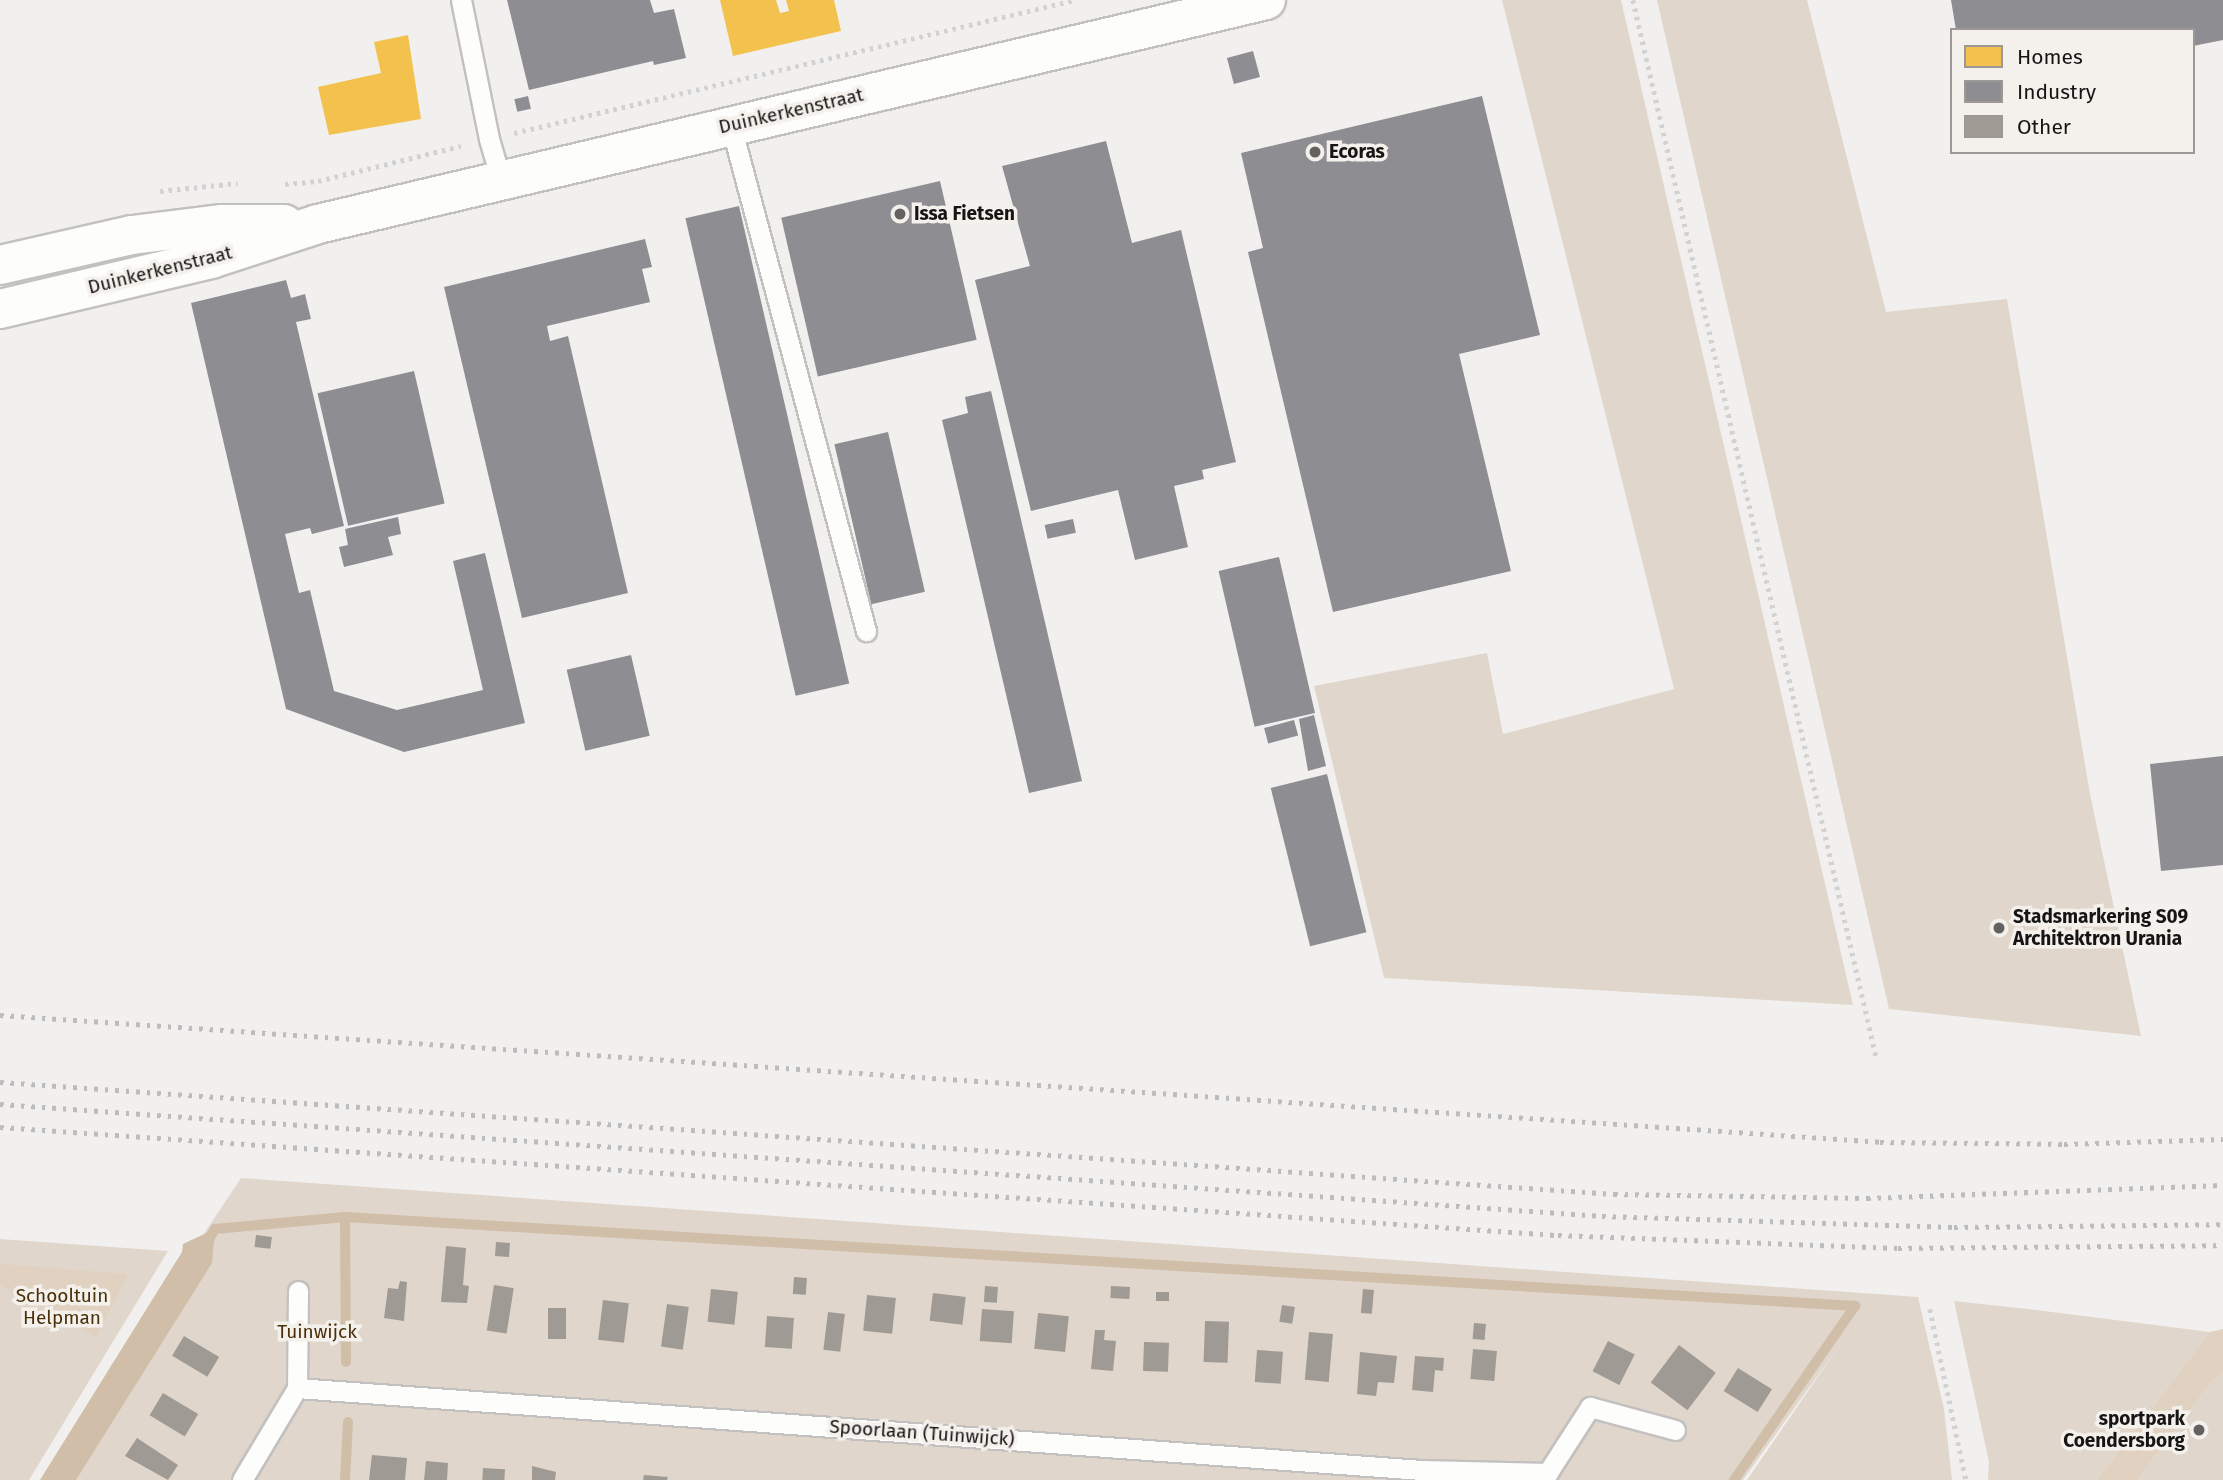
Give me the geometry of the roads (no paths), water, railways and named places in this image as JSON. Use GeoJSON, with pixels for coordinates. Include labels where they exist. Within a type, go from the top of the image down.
{"type":"FeatureCollection","features":[{"type":"Feature","properties":{"kind":"main road","name":"Duinkerkenstraat"},"geometry":{"type":"LineString","coordinates":[[0,309],[211,259],[318,224],[1266,0]]}},
{"type":"Feature","properties":{"kind":"main road","name":"Duinkerkenstraat"},"geometry":{"type":"LineString","coordinates":[[0,265],[181,228],[318,224]]}},
{"type":"Feature","properties":{"kind":"lane"},"geometry":{"type":"LineString","coordinates":[[461,0],[489,139],[501,180]]}},
{"type":"Feature","properties":{"kind":"lane"},"geometry":{"type":"LineString","coordinates":[[731,126],[866,631]]}},
{"type":"Feature","properties":{"kind":"lane"},"geometry":{"type":"LineString","coordinates":[[242,1480],[297,1388],[298,1291]]}},
{"type":"Feature","properties":{"kind":"lane","name":"Spoorlaan (Tuinwijck)"},"geometry":{"type":"LineString","coordinates":[[297,1388],[1422,1475],[1546,1477]]}},
{"type":"Feature","properties":{"kind":"lane"},"geometry":{"type":"LineString","coordinates":[[1546,1477],[1590,1407],[1675,1430]]}},
{"type":"Feature","properties":{"kind":"waterway"},"geometry":{"type":"LineString","coordinates":[[345,1217],[346,1362]]}},
{"type":"Feature","properties":{"kind":"waterway"},"geometry":{"type":"LineString","coordinates":[[208,1241],[215,1229],[345,1217],[1855,1306],[1734,1480]]}},
{"type":"Feature","properties":{"kind":"waterway"},"geometry":{"type":"LineString","coordinates":[[345,1480],[348,1422]]}},
{"type":"Feature","properties":{"kind":"railway"},"geometry":{"type":"LineString","coordinates":[[0,1015],[1880,1142],[2064,1144],[2223,1139]]}},
{"type":"Feature","properties":{"kind":"railway"},"geometry":{"type":"LineString","coordinates":[[0,1082],[1614,1194],[1867,1198],[2223,1185]]}},
{"type":"Feature","properties":{"kind":"railway"},"geometry":{"type":"LineString","coordinates":[[0,1104],[1602,1216],[1954,1227],[2223,1224]]}},
{"type":"Feature","properties":{"kind":"railway"},"geometry":{"type":"LineString","coordinates":[[0,1127],[1558,1235],[1898,1248],[2223,1245]]}},
{"type":"Feature","properties":{"kind":"place","name":"Ecoras"},"geometry":{"type":"Point","coordinates":[1315,152]}},
{"type":"Feature","properties":{"kind":"place","name":"Issa Fietsen"},"geometry":{"type":"Point","coordinates":[900,214]}},
{"type":"Feature","properties":{"kind":"place","name":"Stadsmarkering S09 Architektron Urania"},"geometry":{"type":"Point","coordinates":[1999,928]}},
{"type":"Feature","properties":{"kind":"place","name":"sportpark Coendersborg"},"geometry":{"type":"Point","coordinates":[2199,1430]}},
{"type":"Feature","properties":{"kind":"park label","name":"Schooltuin Helpman"},"geometry":{"type":"Point","coordinates":[62,1307]}},
{"type":"Feature","properties":{"kind":"park label","name":"Tuinwijck"},"geometry":{"type":"Point","coordinates":[317,1332]}}]}
